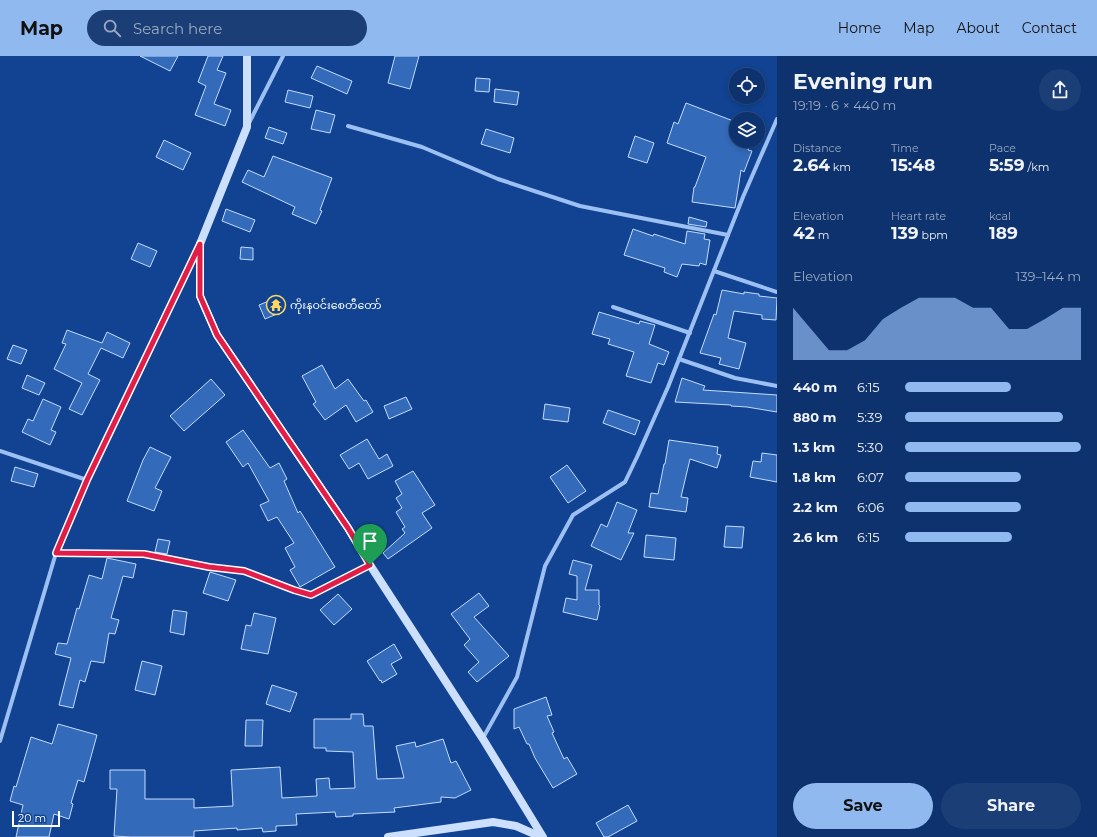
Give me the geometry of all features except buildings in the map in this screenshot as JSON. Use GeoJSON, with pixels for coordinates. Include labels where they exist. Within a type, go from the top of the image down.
{"type":"FeatureCollection","features":[{"type":"Feature","properties":{"kind":"main road"},"geometry":{"type":"LineString","coordinates":[[247,56],[247,127],[200,244],[200,296],[217,335],[348,528],[370,565],[483,739],[542,837]]}},
{"type":"Feature","properties":{"kind":"main road"},"geometry":{"type":"LineString","coordinates":[[388,837],[493,822],[516,826],[542,837]]}},
{"type":"Feature","properties":{"kind":"street"},"geometry":{"type":"LineString","coordinates":[[247,127],[284,56]]}},
{"type":"Feature","properties":{"kind":"street"},"geometry":{"type":"LineString","coordinates":[[483,739],[517,677],[545,566],[573,515],[625,482],[638,457],[679,360],[743,198],[777,119]]}},
{"type":"Feature","properties":{"kind":"street"},"geometry":{"type":"LineString","coordinates":[[348,126],[422,147],[498,179],[580,206],[728,236]]}},
{"type":"Feature","properties":{"kind":"street"},"geometry":{"type":"LineString","coordinates":[[0,741],[56,553],[87,480],[200,244]]}},
{"type":"Feature","properties":{"kind":"street"},"geometry":{"type":"LineString","coordinates":[[714,271],[777,292]]}},
{"type":"Feature","properties":{"kind":"street"},"geometry":{"type":"LineString","coordinates":[[613,307],[690,332]]}},
{"type":"Feature","properties":{"kind":"street"},"geometry":{"type":"LineString","coordinates":[[679,360],[735,378],[777,386]]}},
{"type":"Feature","properties":{"kind":"street"},"geometry":{"type":"LineString","coordinates":[[0,451],[87,480]]}},
{"type":"Feature","properties":{"kind":"street"},"geometry":{"type":"LineString","coordinates":[[56,553],[144,554],[209,567],[244,571],[311,595],[370,565]]}},
{"type":"Feature","properties":{"kind":"place","name":"ကိုးနဝင်းစေတီတော်"},"geometry":{"type":"Point","coordinates":[276,305]}},
{"type":"Feature","properties":{"kind":"route"},"geometry":{"type":"LineString","coordinates":[[200,244],[200,296],[217,335],[348,528],[370,565],[311,595],[244,571],[209,567],[144,554],[56,553],[87,480],[200,244]]}}]}
